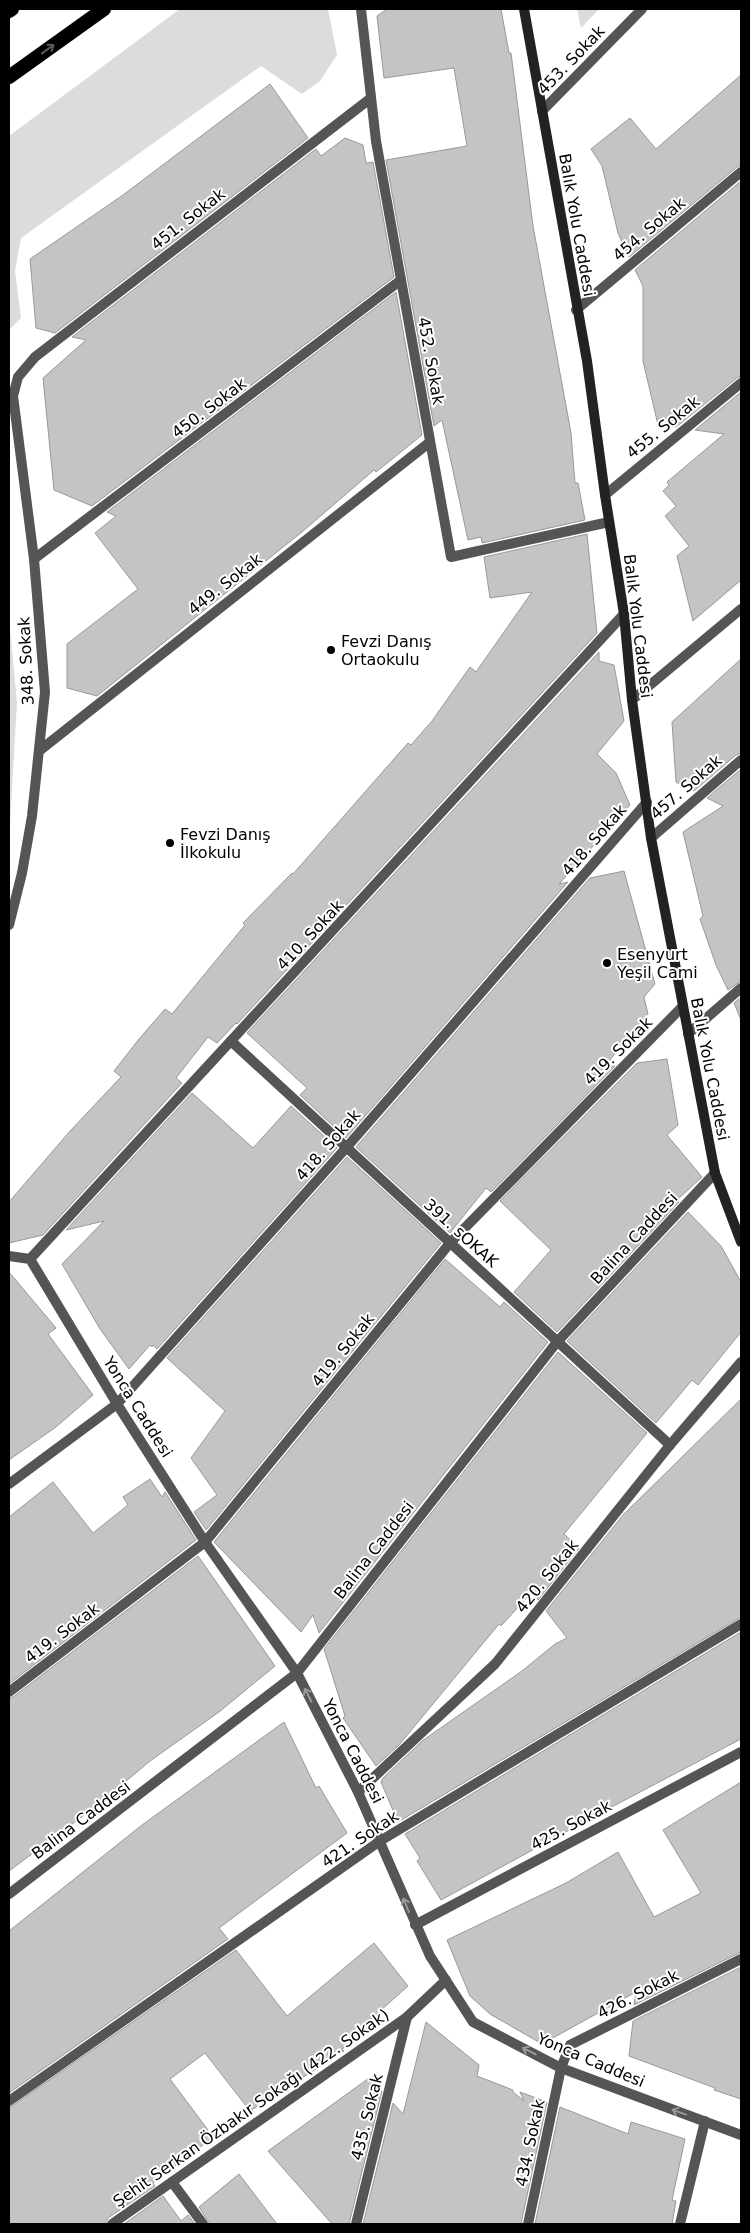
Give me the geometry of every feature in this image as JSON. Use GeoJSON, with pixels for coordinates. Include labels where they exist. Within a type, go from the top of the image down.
{"type":"FeatureCollection","features":[{"type":"Feature","properties":{"kind":"highway"},"geometry":{"type":"LineString","coordinates":[[9,77],[104,9]]}},
{"type":"Feature","properties":{"kind":"main road","name":"Balık Yolu Caddesi"},"geometry":{"type":"LineString","coordinates":[[524,9],[576,310],[587,361],[605,495],[624,614],[632,700],[651,838],[714,1173],[740,1237]]}},
{"type":"Feature","properties":{"kind":"street","name":"452. Sokak"},"geometry":{"type":"LineString","coordinates":[[361,9],[376,142],[451,557],[609,522]]}},
{"type":"Feature","properties":{"kind":"street","name":"453. Sokak"},"geometry":{"type":"LineString","coordinates":[[542,111],[642,9]]}},
{"type":"Feature","properties":{"kind":"street","name":"451. Sokak"},"geometry":{"type":"LineString","coordinates":[[25,367],[35,357],[371,98]]}},
{"type":"Feature","properties":{"kind":"street","name":"454. Sokak"},"geometry":{"type":"LineString","coordinates":[[576,310],[741,172]]}},
{"type":"Feature","properties":{"kind":"street","name":"450. Sokak"},"geometry":{"type":"LineString","coordinates":[[34,559],[401,280]]}},
{"type":"Feature","properties":{"kind":"street","name":"348. Sokak"},"geometry":{"type":"LineString","coordinates":[[9,925],[22,873],[45,692],[34,559],[13,396],[18,377],[25,367]]}},
{"type":"Feature","properties":{"kind":"street","name":"455. Sokak"},"geometry":{"type":"LineString","coordinates":[[605,495],[741,383]]}},
{"type":"Feature","properties":{"kind":"street","name":"449. Sokak"},"geometry":{"type":"LineString","coordinates":[[39,751],[430,442]]}},
{"type":"Feature","properties":{"kind":"street"},"geometry":{"type":"LineString","coordinates":[[632,700],[741,609]]}},
{"type":"Feature","properties":{"kind":"street","name":"410. Sokak"},"geometry":{"type":"LineString","coordinates":[[30,1259],[232,1042],[624,614]]}},
{"type":"Feature","properties":{"kind":"street","name":"457. Sokak"},"geometry":{"type":"LineString","coordinates":[[651,838],[741,760]]}},
{"type":"Feature","properties":{"kind":"street","name":"418. Sokak"},"geometry":{"type":"LineString","coordinates":[[9,1484],[117,1404],[346,1148],[647,802]]}},
{"type":"Feature","properties":{"kind":"street"},"geometry":{"type":"LineString","coordinates":[[688,1034],[741,988]]}},
{"type":"Feature","properties":{"kind":"street","name":"419. Sokak"},"geometry":{"type":"LineString","coordinates":[[9,1692],[205,1542],[450,1243],[683,1006]]}},
{"type":"Feature","properties":{"kind":"street","name":"391. sOKAK"},"geometry":{"type":"LineString","coordinates":[[232,1042],[670,1445]]}},
{"type":"Feature","properties":{"kind":"street","name":"Balina Caddesi"},"geometry":{"type":"LineString","coordinates":[[9,1894],[297,1674],[557,1342],[714,1173]]}},
{"type":"Feature","properties":{"kind":"street"},"geometry":{"type":"LineString","coordinates":[[9,1256],[30,1259]]}},
{"type":"Feature","properties":{"kind":"street","name":"Yonca Caddesi"},"geometry":{"type":"LineString","coordinates":[[30,1259],[117,1404],[205,1542],[297,1674],[358,1792],[430,1956],[474,2022],[561,2068],[741,2135]]}},
{"type":"Feature","properties":{"kind":"street","name":"420. Sokak"},"geometry":{"type":"LineString","coordinates":[[358,1792],[495,1664],[670,1445],[741,1362]]}},
{"type":"Feature","properties":{"kind":"street","name":"421. Sokak"},"geometry":{"type":"LineString","coordinates":[[9,2101],[380,1841],[741,1624]]}},
{"type":"Feature","properties":{"kind":"street","name":"425. Sokak"},"geometry":{"type":"LineString","coordinates":[[415,1925],[741,1752]]}},
{"type":"Feature","properties":{"kind":"street","name":"426. Sokak"},"geometry":{"type":"LineString","coordinates":[[561,2068],[570,2045],[741,1959]]}},
{"type":"Feature","properties":{"kind":"street","name":"Şehit Serkan Özbakır Sokağı (422. Sokak)"},"geometry":{"type":"LineString","coordinates":[[112,2224],[407,2017],[446,1980]]}},
{"type":"Feature","properties":{"kind":"street","name":"435. Sokak"},"geometry":{"type":"LineString","coordinates":[[356,2224],[407,2017]]}},
{"type":"Feature","properties":{"kind":"street","name":"434. Sokak"},"geometry":{"type":"LineString","coordinates":[[528,2224],[561,2068]]}},
{"type":"Feature","properties":{"kind":"street"},"geometry":{"type":"LineString","coordinates":[[680,2224],[705,2121]]}},
{"type":"Feature","properties":{"kind":"street"},"geometry":{"type":"LineString","coordinates":[[172,2182],[203,2224]]}},
{"type":"Feature","properties":{"kind":"shaded area"},"geometry":{"type":"Polygon","coordinates":[[[180,9],[328,9],[337,55],[320,81],[302,94],[261,66],[21,238],[15,271],[21,318],[9,330],[9,136],[180,9]]]}},
{"type":"Feature","properties":{"kind":"shaded area"},"geometry":{"type":"Polygon","coordinates":[[[577,9],[599,9],[581,28],[577,9]]]}},
{"type":"Feature","properties":{"kind":"shaded area"},"geometry":{"type":"Polygon","coordinates":[[[9,619],[17,702],[9,843],[9,619]]]}},
{"type":"Feature","properties":{"kind":"building"},"geometry":{"type":"Polygon","coordinates":[[[387,9],[501,9],[509,53],[511,53],[533,226],[571,433],[575,483],[578,483],[585,520],[482,543],[481,537],[468,540],[442,420],[434,426],[386,160],[467,146],[454,68],[384,78],[377,16],[387,9]]]}},
{"type":"Feature","properties":{"kind":"building"},"geometry":{"type":"Polygon","coordinates":[[[741,75],[741,165],[629,257],[618,233],[602,166],[591,149],[630,118],[656,149],[741,75]]]}},
{"type":"Feature","properties":{"kind":"building"},"geometry":{"type":"Polygon","coordinates":[[[270,84],[308,138],[55,333],[36,328],[30,259],[123,195],[270,84]]]}},
{"type":"Feature","properties":{"kind":"building"},"geometry":{"type":"Polygon","coordinates":[[[345,138],[363,145],[366,163],[373,162],[394,277],[92,506],[54,490],[43,378],[86,340],[72,337],[316,149],[321,156],[345,138]]]}},
{"type":"Feature","properties":{"kind":"building"},"geometry":{"type":"Polygon","coordinates":[[[741,181],[741,376],[676,427],[658,425],[643,361],[643,286],[635,270],[741,181]]]}},
{"type":"Feature","properties":{"kind":"building"},"geometry":{"type":"Polygon","coordinates":[[[396,292],[422,435],[376,472],[374,470],[302,532],[97,696],[67,688],[67,644],[138,589],[95,533],[116,516],[107,512],[396,292]]]}},
{"type":"Feature","properties":{"kind":"building"},"geometry":{"type":"Polygon","coordinates":[[[741,392],[741,580],[693,621],[677,556],[689,546],[665,516],[676,506],[663,491],[669,485],[667,482],[724,434],[695,430],[741,392]]]}},
{"type":"Feature","properties":{"kind":"building"},"geometry":{"type":"Polygon","coordinates":[[[587,534],[597,633],[237,1024],[217,1043],[208,1037],[176,1078],[182,1083],[43,1235],[9,1243],[9,1202],[71,1130],[121,1077],[114,1071],[139,1039],[165,1009],[172,1014],[245,925],[243,923],[293,874],[408,743],[411,745],[432,721],[470,667],[476,672],[532,592],[490,598],[484,557],[587,534]]]}},
{"type":"Feature","properties":{"kind":"building"},"geometry":{"type":"Polygon","coordinates":[[[599,652],[599,661],[614,665],[624,721],[597,754],[616,773],[630,805],[559,884],[568,882],[346,1138],[300,1095],[307,1088],[247,1033],[599,652]]]}},
{"type":"Feature","properties":{"kind":"building"},"geometry":{"type":"Polygon","coordinates":[[[741,659],[741,753],[736,755],[694,791],[676,782],[672,722],[741,659]]]}},
{"type":"Feature","properties":{"kind":"building"},"geometry":{"type":"Polygon","coordinates":[[[741,769],[741,981],[728,990],[716,965],[700,919],[703,916],[683,832],[723,806],[707,798],[741,769]]]}},
{"type":"Feature","properties":{"kind":"building"},"geometry":{"type":"Polygon","coordinates":[[[624,871],[655,984],[644,997],[648,1014],[604,1067],[615,1066],[491,1192],[486,1188],[450,1233],[356,1147],[590,878],[624,871]]]}},
{"type":"Feature","properties":{"kind":"building"},"geometry":{"type":"Polygon","coordinates":[[[741,997],[741,1020],[734,1003],[741,997]]]}},
{"type":"Feature","properties":{"kind":"building"},"geometry":{"type":"Polygon","coordinates":[[[667,1059],[678,1125],[667,1135],[702,1177],[677,1200],[679,1202],[557,1332],[514,1292],[551,1250],[500,1201],[637,1063],[667,1059]]]}},
{"type":"Feature","properties":{"kind":"building"},"geometry":{"type":"Polygon","coordinates":[[[192,1093],[253,1148],[291,1106],[337,1148],[157,1349],[150,1345],[129,1369],[100,1329],[62,1264],[104,1221],[66,1230],[192,1093]]]}},
{"type":"Feature","properties":{"kind":"building"},"geometry":{"type":"Polygon","coordinates":[[[347,1157],[441,1243],[206,1530],[194,1512],[217,1495],[191,1458],[225,1411],[167,1358],[347,1157]]]}},
{"type":"Feature","properties":{"kind":"building"},"geometry":{"type":"Polygon","coordinates":[[[688,1212],[721,1246],[741,1282],[741,1332],[698,1385],[692,1380],[656,1423],[567,1341],[688,1212]]]}},
{"type":"Feature","properties":{"kind":"building"},"geometry":{"type":"Polygon","coordinates":[[[445,1259],[500,1307],[504,1302],[548,1342],[319,1633],[313,1615],[301,1632],[214,1542],[445,1259]]]}},
{"type":"Feature","properties":{"kind":"building"},"geometry":{"type":"Polygon","coordinates":[[[9,1272],[56,1328],[48,1334],[93,1395],[56,1427],[9,1460],[9,1272]]]}},
{"type":"Feature","properties":{"kind":"building"},"geometry":{"type":"Polygon","coordinates":[[[558,1352],[647,1433],[564,1534],[579,1548],[538,1600],[532,1592],[501,1626],[499,1624],[399,1745],[376,1766],[343,1718],[345,1716],[324,1649],[558,1352]]]}},
{"type":"Feature","properties":{"kind":"building"},"geometry":{"type":"Polygon","coordinates":[[[741,1399],[741,1617],[398,1822],[381,1782],[383,1778],[422,1741],[522,1671],[555,1644],[567,1638],[546,1611],[623,1515],[741,1399]]]}},
{"type":"Feature","properties":{"kind":"building"},"geometry":{"type":"Polygon","coordinates":[[[150,1479],[162,1497],[165,1492],[196,1540],[9,1684],[9,1517],[53,1482],[93,1533],[128,1505],[123,1497],[150,1479]]]}},
{"type":"Feature","properties":{"kind":"building"},"geometry":{"type":"Polygon","coordinates":[[[198,1556],[275,1666],[219,1712],[150,1761],[99,1804],[9,1871],[9,1699],[198,1556]]]}},
{"type":"Feature","properties":{"kind":"building"},"geometry":{"type":"Polygon","coordinates":[[[741,1632],[741,1739],[441,1900],[417,1861],[420,1858],[405,1834],[741,1632]]]}},
{"type":"Feature","properties":{"kind":"building"},"geometry":{"type":"Polygon","coordinates":[[[284,1722],[316,1788],[319,1786],[347,1833],[219,1928],[228,1939],[9,2093],[9,1931],[142,1825],[284,1722]]]}},
{"type":"Feature","properties":{"kind":"building"},"geometry":{"type":"Polygon","coordinates":[[[741,1782],[741,1952],[634,2005],[636,1992],[542,2044],[490,2014],[470,1996],[447,1940],[566,1883],[618,1852],[654,1917],[701,1893],[663,1830],[741,1782]]]}},
{"type":"Feature","properties":{"kind":"building"},"geometry":{"type":"Polygon","coordinates":[[[374,1943],[408,1986],[352,2036],[355,2039],[342,2049],[344,2051],[250,2111],[205,2053],[170,2079],[212,2138],[153,2183],[155,2186],[108,2218],[105,2224],[9,2224],[9,2108],[236,1950],[287,2016],[374,1943]]]}},
{"type":"Feature","properties":{"kind":"building"},"geometry":{"type":"Polygon","coordinates":[[[741,1967],[741,2099],[629,2056],[633,2021],[741,1967]]]}},
{"type":"Feature","properties":{"kind":"building"},"geometry":{"type":"Polygon","coordinates":[[[426,2022],[479,2065],[477,2076],[513,2090],[524,2101],[520,2092],[547,2102],[521,2224],[363,2224],[393,2103],[403,2114],[426,2022]]]}},
{"type":"Feature","properties":{"kind":"building"},"geometry":{"type":"Polygon","coordinates":[[[369,2078],[382,2091],[349,2224],[332,2224],[268,2151],[369,2078]]]}},
{"type":"Feature","properties":{"kind":"building"},"geometry":{"type":"Polygon","coordinates":[[[560,2107],[628,2134],[631,2122],[685,2139],[672,2200],[676,2201],[672,2224],[535,2224],[560,2107]]]}},
{"type":"Feature","properties":{"kind":"building"},"geometry":{"type":"Polygon","coordinates":[[[239,2174],[277,2224],[210,2224],[199,2207],[239,2174]]]}},
{"type":"Feature","properties":{"kind":"building"},"geometry":{"type":"Polygon","coordinates":[[[163,2196],[181,2221],[188,2215],[195,2224],[124,2224],[163,2196]]]}},
{"type":"Feature","properties":{"kind":"place","name":"Fevzi Danış Ortaokulu"},"geometry":{"type":"Point","coordinates":[331,650]}},
{"type":"Feature","properties":{"kind":"place","name":"Fevzi Danış İlkokulu"},"geometry":{"type":"Point","coordinates":[170,843]}},
{"type":"Feature","properties":{"kind":"place","name":"Esenyurt Yeşil Cami"},"geometry":{"type":"Point","coordinates":[607,963]}}]}
